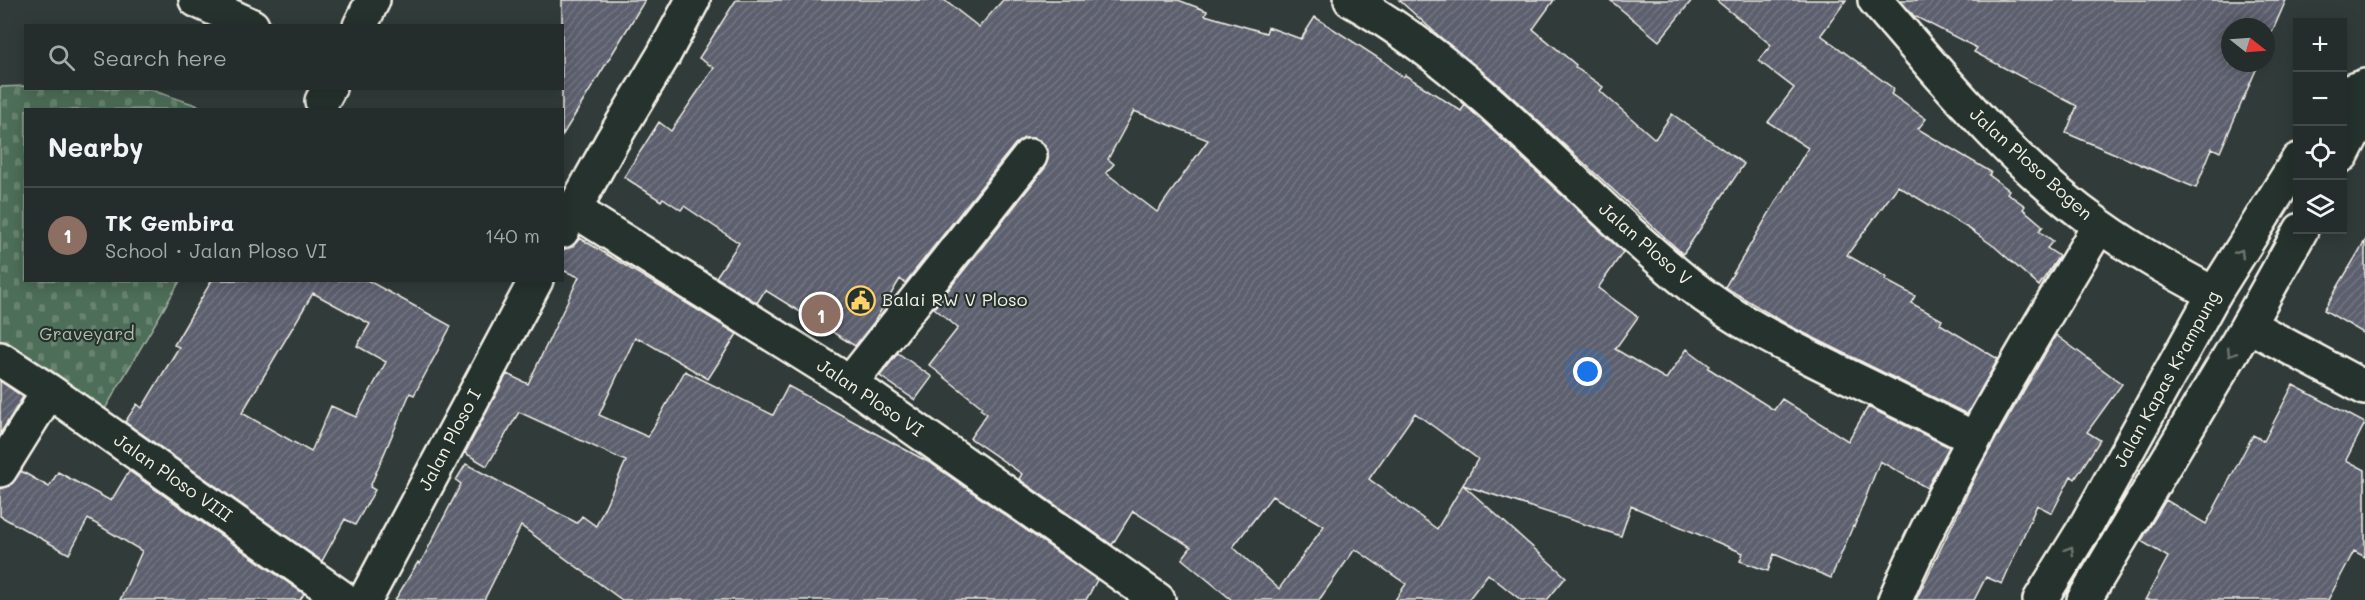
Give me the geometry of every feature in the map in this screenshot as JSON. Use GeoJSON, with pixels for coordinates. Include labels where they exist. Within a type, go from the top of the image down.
{"type":"FeatureCollection","features":[{"type":"Feature","properties":{"kind":"street"},"geometry":{"type":"LineString","coordinates":[[196,0],[248,24]]}},
{"type":"Feature","properties":{"kind":"street"},"geometry":{"type":"LineString","coordinates":[[361,24],[373,0]]}},
{"type":"Feature","properties":{"kind":"street","name":"Jalan Ploso V"},"geometry":{"type":"LineString","coordinates":[[1351,0],[1376,14],[1463,78],[1512,120],[1624,228],[1700,292],[1746,324],[1973,438]]}},
{"type":"Feature","properties":{"kind":"street","name":"Jalan Ploso Bogen"},"geometry":{"type":"LineString","coordinates":[[1875,0],[1971,110],[2008,148],[2099,226],[2160,266],[2214,294]]}},
{"type":"Feature","properties":{"kind":"street"},"geometry":{"type":"LineString","coordinates":[[569,219],[689,2]]}},
{"type":"Feature","properties":{"kind":"street"},"geometry":{"type":"LineString","coordinates":[[2347,93],[2365,86]]}},
{"type":"Feature","properties":{"kind":"street"},"geometry":{"type":"LineString","coordinates":[[2347,147],[2365,111]]}},
{"type":"Feature","properties":{"kind":"street"},"geometry":{"type":"LineString","coordinates":[[850,383],[1030,156]]}},
{"type":"Feature","properties":{"kind":"street","name":"Jalan Kapas Krampung"},"geometry":{"type":"LineString","coordinates":[[2040,600],[2084,529],[2214,294],[2293,168]]}},
{"type":"Feature","properties":{"kind":"street","name":"Jalan Ploso VI"},"geometry":{"type":"LineString","coordinates":[[569,219],[590,220],[850,383],[1156,599]]}},
{"type":"Feature","properties":{"kind":"street"},"geometry":{"type":"LineString","coordinates":[[1895,600],[1909,566],[1973,438],[2099,226]]}},
{"type":"Feature","properties":{"kind":"street"},"geometry":{"type":"LineString","coordinates":[[2084,600],[2299,234]]}},
{"type":"Feature","properties":{"kind":"street","name":"Jalan Ploso I"},"geometry":{"type":"LineString","coordinates":[[365,600],[535,282]]}},
{"type":"Feature","properties":{"kind":"street"},"geometry":{"type":"LineString","coordinates":[[2248,324],[2365,388]]}},
{"type":"Feature","properties":{"kind":"street","name":"Jalan Ploso VIII"},"geometry":{"type":"LineString","coordinates":[[0,359],[50,391],[345,600]]}},
{"type":"Feature","properties":{"kind":"street"},"geometry":{"type":"LineString","coordinates":[[0,470],[50,391]]}},
{"type":"Feature","properties":{"kind":"green space","name":"Graveyard"},"geometry":{"type":"Polygon","coordinates":[[[24,86],[24,90],[151,90],[205,108],[24,108],[24,282],[179,282],[105,409],[0,342],[0,87],[24,86]]]}},
{"type":"Feature","properties":{"kind":"building"},"geometry":{"type":"Polygon","coordinates":[[[562,0],[645,0],[564,133],[562,90],[564,90],[564,24],[562,24],[562,0]]]}},
{"type":"Feature","properties":{"kind":"building"},"geometry":{"type":"Polygon","coordinates":[[[736,0],[944,0],[979,27],[1003,0],[1178,0],[1207,11],[1205,15],[1266,33],[1268,27],[1301,39],[1315,17],[1383,61],[1403,77],[1405,75],[1461,111],[1465,105],[1623,252],[1598,288],[1638,317],[1615,349],[1666,379],[1687,349],[1710,366],[1708,368],[1774,410],[1782,399],[1848,441],[1868,407],[1949,447],[1927,488],[1880,461],[1831,578],[1774,554],[1768,571],[1740,561],[1743,553],[1631,506],[1621,536],[1463,485],[1566,577],[1547,600],[1521,600],[1488,574],[1468,600],[1395,600],[1406,584],[1355,549],[1319,600],[1232,600],[1182,559],[1191,547],[1133,511],[1112,545],[1019,479],[1022,474],[970,438],[987,414],[980,409],[982,407],[929,365],[958,328],[934,308],[1045,168],[1048,150],[1041,141],[1024,138],[1015,144],[905,283],[900,279],[874,322],[855,346],[765,290],[757,303],[716,277],[739,243],[684,206],[681,210],[663,198],[661,201],[624,177],[659,122],[671,131],[714,68],[699,58],[736,0]],[[1134,111],[1108,159],[1114,164],[1106,173],[1157,212],[1208,140],[1134,111]],[[1415,413],[1369,479],[1437,529],[1478,459],[1415,413]],[[1272,496],[1233,547],[1279,589],[1324,526],[1272,496]]]}},
{"type":"Feature","properties":{"kind":"building"},"geometry":{"type":"Polygon","coordinates":[[[1399,0],[1554,0],[1533,29],[1576,65],[1575,67],[1603,87],[1600,91],[1655,139],[1672,114],[1744,164],[1683,254],[1498,84],[1399,0]]]}},
{"type":"Feature","properties":{"kind":"building"},"geometry":{"type":"Polygon","coordinates":[[[1610,0],[1692,0],[1659,41],[1610,0]]]}},
{"type":"Feature","properties":{"kind":"building"},"geometry":{"type":"Polygon","coordinates":[[[1716,0],[1846,0],[1821,35],[1894,89],[1891,94],[1926,119],[1918,129],[1991,172],[1989,175],[2009,190],[2007,193],[2025,206],[2023,209],[2043,226],[2039,231],[2053,241],[2047,248],[2059,256],[2039,286],[1995,247],[1898,186],[1847,255],[1915,296],[1911,303],[1942,320],[1940,324],[1998,359],[1967,414],[1788,325],[1725,287],[1808,148],[1768,122],[1794,88],[1759,61],[1771,45],[1716,0]]]}},
{"type":"Feature","properties":{"kind":"building"},"geometry":{"type":"Polygon","coordinates":[[[1900,0],[2286,0],[2275,25],[2275,18],[2221,18],[2221,72],[2255,72],[2220,152],[2212,148],[2196,188],[2066,133],[2077,106],[1974,52],[1977,48],[1914,16],[1900,0]]]}},
{"type":"Feature","properties":{"kind":"building"},"geometry":{"type":"Polygon","coordinates":[[[580,238],[737,334],[708,379],[639,338],[639,340],[635,338],[599,415],[648,437],[685,371],[773,415],[788,386],[932,464],[1097,580],[1086,600],[622,600],[521,526],[484,600],[395,600],[418,562],[420,564],[461,484],[456,480],[466,464],[577,523],[582,516],[596,526],[626,461],[519,412],[487,466],[465,453],[507,374],[528,384],[579,277],[564,271],[564,249],[572,247],[580,238]]]}},
{"type":"Feature","properties":{"kind":"building"},"geometry":{"type":"Polygon","coordinates":[[[2365,241],[2365,334],[2324,310],[2365,241]]]}},
{"type":"Feature","properties":{"kind":"building"},"geometry":{"type":"Polygon","coordinates":[[[211,282],[371,282],[451,326],[414,395],[410,393],[370,487],[375,490],[355,525],[345,519],[322,561],[125,422],[137,404],[142,408],[179,347],[174,345],[211,282]],[[313,293],[242,413],[311,452],[331,406],[356,417],[386,362],[357,346],[370,324],[313,293]]]}},
{"type":"Feature","properties":{"kind":"building"},"geometry":{"type":"Polygon","coordinates":[[[2056,335],[2122,384],[2087,432],[2100,440],[2075,479],[2071,476],[2052,513],[2037,505],[2002,584],[1986,577],[1974,600],[1916,600],[1981,465],[2056,335]]]}},
{"type":"Feature","properties":{"kind":"building"},"geometry":{"type":"Polygon","coordinates":[[[898,353],[932,377],[915,400],[880,376],[898,353]]]}},
{"type":"Feature","properties":{"kind":"building"},"geometry":{"type":"Polygon","coordinates":[[[0,381],[23,397],[0,434],[0,381]]]}},
{"type":"Feature","properties":{"kind":"building"},"geometry":{"type":"Polygon","coordinates":[[[2293,385],[2365,423],[2346,460],[2365,470],[2365,557],[2354,551],[2328,600],[2145,600],[2168,557],[2141,541],[2166,500],[2206,524],[2253,435],[2264,441],[2293,385]]]}},
{"type":"Feature","properties":{"kind":"building"},"geometry":{"type":"Polygon","coordinates":[[[21,471],[49,487],[58,472],[111,501],[129,471],[304,594],[300,600],[120,600],[142,551],[88,519],[69,554],[0,516],[0,489],[9,486],[21,471]]]}},
{"type":"Feature","properties":{"kind":"place","name":"Balai RW V Ploso"},"geometry":{"type":"Point","coordinates":[861,300]}},
{"type":"Feature","properties":{"kind":"place","name":"TK Gembira"},"geometry":{"type":"Point","coordinates":[821,314]}}]}
